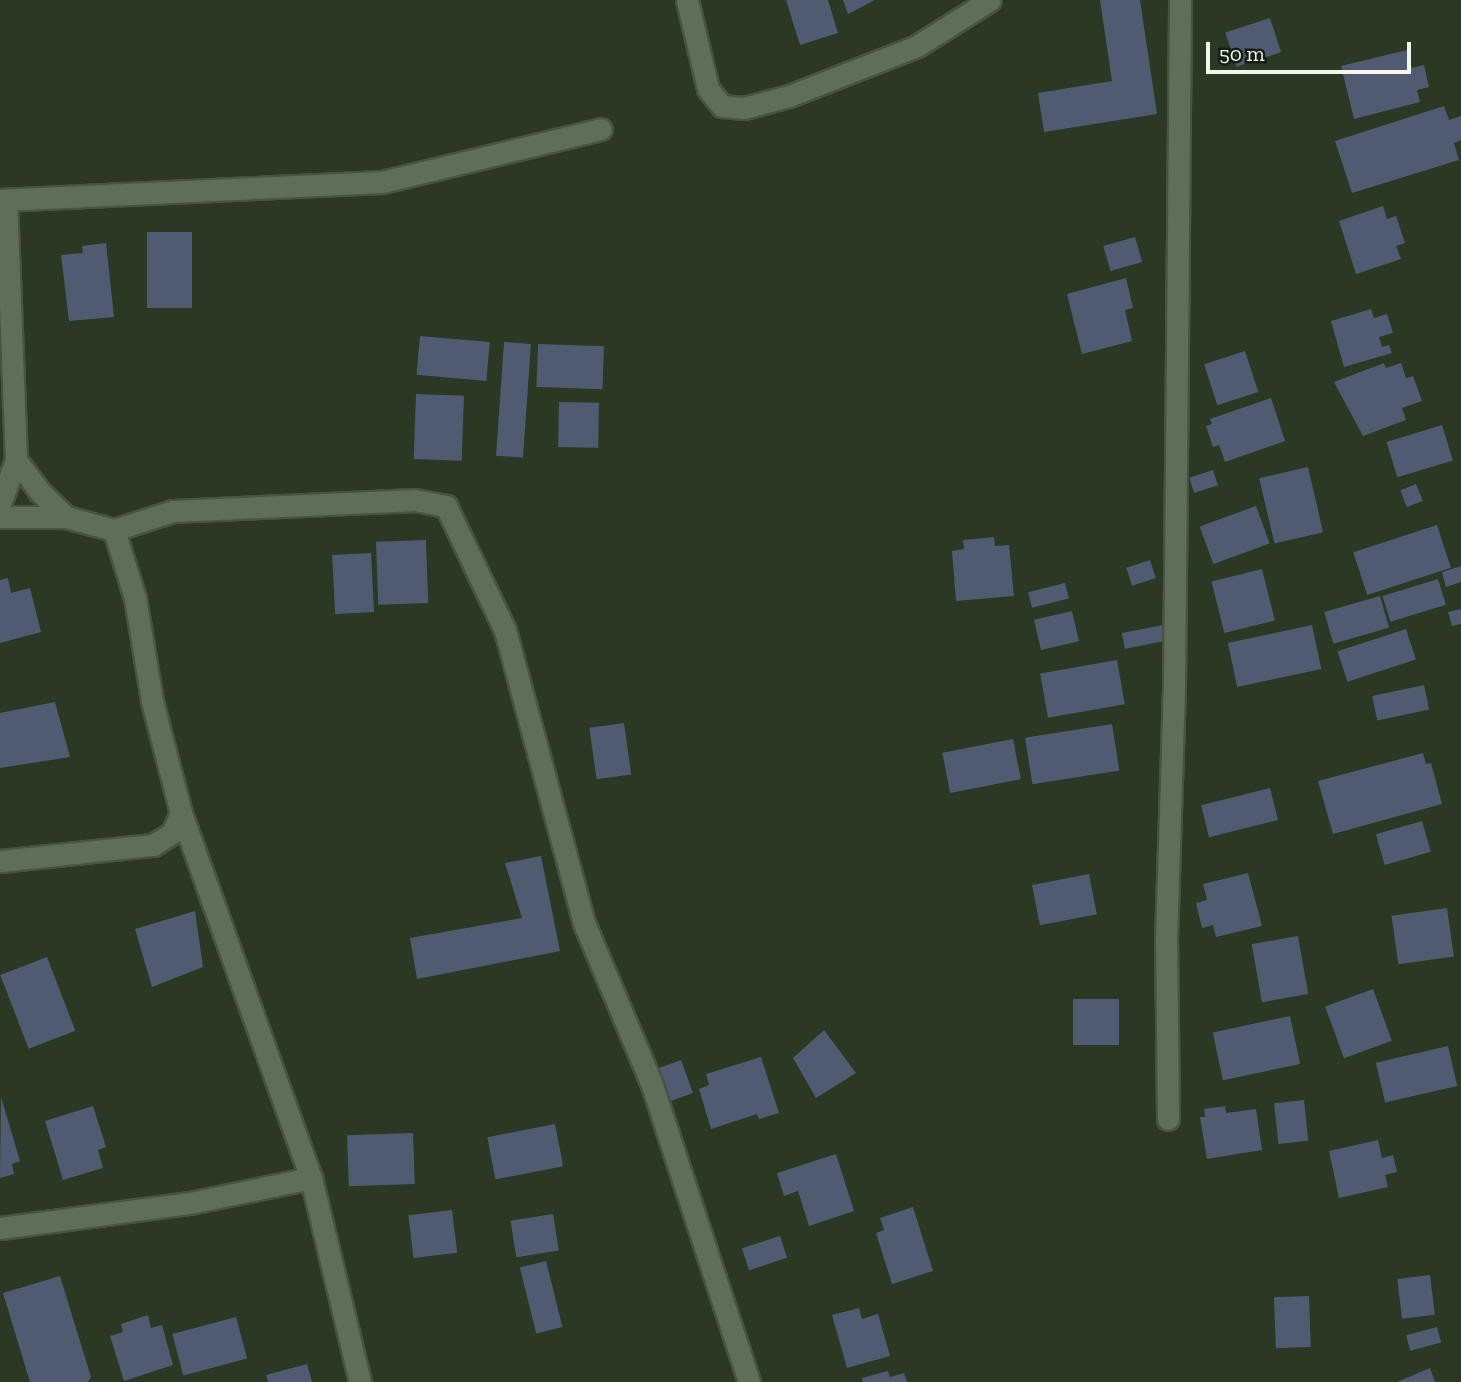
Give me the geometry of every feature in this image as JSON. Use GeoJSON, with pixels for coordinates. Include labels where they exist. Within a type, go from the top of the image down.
{"type":"FeatureCollection","features":[{"type":"Feature","properties":{"kind":"street"},"geometry":{"type":"LineString","coordinates":[[687,0],[708,89],[722,106],[744,108],[789,96],[917,46],[990,0]]}},
{"type":"Feature","properties":{"kind":"street"},"geometry":{"type":"LineString","coordinates":[[1168,1119],[1166,941],[1174,705],[1180,0]]}},
{"type":"Feature","properties":{"kind":"street"},"geometry":{"type":"LineString","coordinates":[[0,504],[16,460],[3,200],[382,182],[601,129]]}},
{"type":"Feature","properties":{"kind":"street"},"geometry":{"type":"LineString","coordinates":[[16,460],[39,491],[66,517]]}},
{"type":"Feature","properties":{"kind":"street"},"geometry":{"type":"LineString","coordinates":[[0,517],[66,517],[114,530],[173,511],[415,500],[446,506],[505,630],[584,923],[652,1085],[748,1382]]}},
{"type":"Feature","properties":{"kind":"street"},"geometry":{"type":"LineString","coordinates":[[114,530],[135,598],[152,701],[181,813],[311,1178],[360,1382]]}},
{"type":"Feature","properties":{"kind":"street"},"geometry":{"type":"LineString","coordinates":[[0,861],[153,845],[172,833],[181,813]]}},
{"type":"Feature","properties":{"kind":"street"},"geometry":{"type":"LineString","coordinates":[[0,1228],[190,1203],[311,1178]]}},
{"type":"Feature","properties":{"kind":"building"},"geometry":{"type":"Polygon","coordinates":[[[786,0],[828,0],[838,33],[800,45],[786,0]]]}},
{"type":"Feature","properties":{"kind":"building"},"geometry":{"type":"Polygon","coordinates":[[[843,0],[875,0],[848,14],[843,0]]]}},
{"type":"Feature","properties":{"kind":"building"},"geometry":{"type":"Polygon","coordinates":[[[1100,0],[1140,0],[1157,114],[1044,132],[1038,93],[1112,81],[1100,0]]]}},
{"type":"Feature","properties":{"kind":"building"},"geometry":{"type":"Polygon","coordinates":[[[1270,18],[1281,52],[1236,67],[1225,33],[1270,18]]]}},
{"type":"Feature","properties":{"kind":"building"},"geometry":{"type":"Polygon","coordinates":[[[1407,50],[1412,68],[1424,65],[1429,87],[1417,90],[1420,102],[1354,119],[1341,66],[1407,50]]]}},
{"type":"Feature","properties":{"kind":"building"},"geometry":{"type":"Polygon","coordinates":[[[1444,106],[1449,120],[1461,116],[1461,140],[1454,143],[1459,160],[1352,193],[1335,141],[1444,106]]]}},
{"type":"Feature","properties":{"kind":"building"},"geometry":{"type":"Polygon","coordinates":[[[1383,206],[1387,219],[1396,216],[1405,243],[1396,246],[1401,259],[1356,274],[1339,221],[1383,206]]]}},
{"type":"Feature","properties":{"kind":"building"},"geometry":{"type":"Polygon","coordinates":[[[147,232],[192,232],[192,308],[147,308],[147,232]]]}},
{"type":"Feature","properties":{"kind":"building"},"geometry":{"type":"Polygon","coordinates":[[[1135,237],[1142,262],[1110,271],[1103,246],[1135,237]]]}},
{"type":"Feature","properties":{"kind":"building"},"geometry":{"type":"Polygon","coordinates":[[[106,243],[114,317],[69,321],[61,255],[83,253],[82,246],[106,243]]]}},
{"type":"Feature","properties":{"kind":"building"},"geometry":{"type":"Polygon","coordinates":[[[1126,278],[1133,308],[1125,310],[1132,341],[1082,354],[1067,294],[1126,278]]]}},
{"type":"Feature","properties":{"kind":"building"},"geometry":{"type":"Polygon","coordinates":[[[1371,309],[1374,318],[1387,314],[1393,333],[1379,337],[1382,347],[1389,345],[1392,353],[1344,367],[1331,321],[1371,309]]]}},
{"type":"Feature","properties":{"kind":"building"},"geometry":{"type":"Polygon","coordinates":[[[420,336],[490,342],[486,381],[417,375],[420,336]]]}},
{"type":"Feature","properties":{"kind":"building"},"geometry":{"type":"Polygon","coordinates":[[[504,342],[531,344],[523,458],[496,456],[504,342]]]}},
{"type":"Feature","properties":{"kind":"building"},"geometry":{"type":"Polygon","coordinates":[[[538,344],[604,346],[602,389],[536,387],[538,344]]]}},
{"type":"Feature","properties":{"kind":"building"},"geometry":{"type":"Polygon","coordinates":[[[1245,351],[1258,392],[1217,405],[1204,364],[1245,351]]]}},
{"type":"Feature","properties":{"kind":"building"},"geometry":{"type":"Polygon","coordinates":[[[1384,363],[1386,368],[1401,363],[1406,378],[1413,376],[1422,401],[1402,408],[1406,420],[1363,436],[1334,382],[1384,363]]]}},
{"type":"Feature","properties":{"kind":"building"},"geometry":{"type":"Polygon","coordinates":[[[416,394],[464,396],[462,461],[414,459],[416,394]]]}},
{"type":"Feature","properties":{"kind":"building"},"geometry":{"type":"Polygon","coordinates":[[[1271,398],[1285,441],[1225,462],[1219,445],[1213,447],[1206,426],[1212,424],[1210,419],[1271,398]]]}},
{"type":"Feature","properties":{"kind":"building"},"geometry":{"type":"Polygon","coordinates":[[[559,402],[599,403],[598,448],[558,447],[559,402]]]}},
{"type":"Feature","properties":{"kind":"building"},"geometry":{"type":"Polygon","coordinates":[[[1442,425],[1453,460],[1397,477],[1387,442],[1442,425]]]}},
{"type":"Feature","properties":{"kind":"building"},"geometry":{"type":"Polygon","coordinates":[[[1308,467],[1323,532],[1274,544],[1259,478],[1308,467]]]}},
{"type":"Feature","properties":{"kind":"building"},"geometry":{"type":"Polygon","coordinates":[[[1213,470],[1218,485],[1194,493],[1189,478],[1213,470]]]}},
{"type":"Feature","properties":{"kind":"building"},"geometry":{"type":"Polygon","coordinates":[[[1416,484],[1423,501],[1407,507],[1400,490],[1416,484]]]}},
{"type":"Feature","properties":{"kind":"building"},"geometry":{"type":"Polygon","coordinates":[[[1256,506],[1270,544],[1213,564],[1200,527],[1256,506]]]}},
{"type":"Feature","properties":{"kind":"building"},"geometry":{"type":"Polygon","coordinates":[[[1437,525],[1451,568],[1367,595],[1353,552],[1437,525]]]}},
{"type":"Feature","properties":{"kind":"building"},"geometry":{"type":"Polygon","coordinates":[[[994,537],[995,546],[1009,545],[1014,596],[956,601],[952,551],[964,549],[963,540],[994,537]]]}},
{"type":"Feature","properties":{"kind":"building"},"geometry":{"type":"Polygon","coordinates":[[[426,540],[428,603],[378,605],[376,542],[426,540]]]}},
{"type":"Feature","properties":{"kind":"building"},"geometry":{"type":"Polygon","coordinates":[[[371,553],[374,612],[335,614],[332,555],[371,553]]]}},
{"type":"Feature","properties":{"kind":"building"},"geometry":{"type":"Polygon","coordinates":[[[1150,560],[1156,578],[1132,586],[1126,568],[1150,560]]]}},
{"type":"Feature","properties":{"kind":"building"},"geometry":{"type":"Polygon","coordinates":[[[1461,566],[1461,582],[1446,587],[1442,572],[1461,566]]]}},
{"type":"Feature","properties":{"kind":"building"},"geometry":{"type":"Polygon","coordinates":[[[1262,569],[1275,620],[1224,633],[1212,582],[1262,569]]]}},
{"type":"Feature","properties":{"kind":"building"},"geometry":{"type":"Polygon","coordinates":[[[8,578],[11,593],[30,588],[41,632],[0,643],[0,580],[8,578]]]}},
{"type":"Feature","properties":{"kind":"building"},"geometry":{"type":"Polygon","coordinates":[[[1438,579],[1446,605],[1390,622],[1383,596],[1438,579]]]}},
{"type":"Feature","properties":{"kind":"building"},"geometry":{"type":"Polygon","coordinates":[[[1065,583],[1069,599],[1032,608],[1028,592],[1065,583]]]}},
{"type":"Feature","properties":{"kind":"building"},"geometry":{"type":"Polygon","coordinates":[[[1380,596],[1389,628],[1333,644],[1324,612],[1380,596]]]}},
{"type":"Feature","properties":{"kind":"building"},"geometry":{"type":"Polygon","coordinates":[[[1461,609],[1461,624],[1452,626],[1448,612],[1461,609]]]}},
{"type":"Feature","properties":{"kind":"building"},"geometry":{"type":"Polygon","coordinates":[[[1072,611],[1079,641],[1041,650],[1034,620],[1072,611]]]}},
{"type":"Feature","properties":{"kind":"building"},"geometry":{"type":"Polygon","coordinates":[[[1163,625],[1166,641],[1125,649],[1122,633],[1163,625]]]}},
{"type":"Feature","properties":{"kind":"building"},"geometry":{"type":"Polygon","coordinates":[[[1312,625],[1321,669],[1237,687],[1228,643],[1312,625]]]}},
{"type":"Feature","properties":{"kind":"building"},"geometry":{"type":"Polygon","coordinates":[[[1406,629],[1416,659],[1347,682],[1338,651],[1406,629]]]}},
{"type":"Feature","properties":{"kind":"building"},"geometry":{"type":"Polygon","coordinates":[[[1117,660],[1125,704],[1048,718],[1040,674],[1117,660]]]}},
{"type":"Feature","properties":{"kind":"building"},"geometry":{"type":"Polygon","coordinates":[[[1424,685],[1429,709],[1377,720],[1372,696],[1424,685]]]}},
{"type":"Feature","properties":{"kind":"building"},"geometry":{"type":"Polygon","coordinates":[[[55,702],[70,757],[0,768],[0,713],[55,702]]]}},
{"type":"Feature","properties":{"kind":"building"},"geometry":{"type":"Polygon","coordinates":[[[624,723],[631,774],[597,779],[589,728],[624,723]]]}},
{"type":"Feature","properties":{"kind":"building"},"geometry":{"type":"Polygon","coordinates":[[[1112,724],[1119,770],[1032,784],[1025,738],[1112,724]]]}},
{"type":"Feature","properties":{"kind":"building"},"geometry":{"type":"Polygon","coordinates":[[[1013,739],[1021,779],[950,793],[942,753],[1013,739]]]}},
{"type":"Feature","properties":{"kind":"building"},"geometry":{"type":"Polygon","coordinates":[[[1423,753],[1426,764],[1431,763],[1442,804],[1333,834],[1318,781],[1423,753]]]}},
{"type":"Feature","properties":{"kind":"building"},"geometry":{"type":"Polygon","coordinates":[[[1270,788],[1278,820],[1209,837],[1201,805],[1270,788]]]}},
{"type":"Feature","properties":{"kind":"building"},"geometry":{"type":"Polygon","coordinates":[[[1422,821],[1431,852],[1385,865],[1376,834],[1422,821]]]}},
{"type":"Feature","properties":{"kind":"building"},"geometry":{"type":"Polygon","coordinates":[[[541,856],[560,951],[417,979],[410,938],[522,918],[505,863],[541,856]]]}},
{"type":"Feature","properties":{"kind":"building"},"geometry":{"type":"Polygon","coordinates":[[[1248,873],[1262,926],[1216,937],[1213,925],[1202,928],[1196,903],[1207,900],[1203,884],[1248,873]]]}},
{"type":"Feature","properties":{"kind":"building"},"geometry":{"type":"Polygon","coordinates":[[[1089,874],[1097,914],[1040,925],[1032,885],[1089,874]]]}},
{"type":"Feature","properties":{"kind":"building"},"geometry":{"type":"Polygon","coordinates":[[[1447,908],[1454,957],[1398,964],[1392,916],[1447,908]]]}},
{"type":"Feature","properties":{"kind":"building"},"geometry":{"type":"Polygon","coordinates":[[[195,911],[203,967],[152,987],[135,929],[195,911]]]}},
{"type":"Feature","properties":{"kind":"building"},"geometry":{"type":"Polygon","coordinates":[[[1298,936],[1308,994],[1262,1002],[1252,944],[1298,936]]]}},
{"type":"Feature","properties":{"kind":"building"},"geometry":{"type":"Polygon","coordinates":[[[47,957],[75,1031],[29,1049],[0,975],[47,957]]]}},
{"type":"Feature","properties":{"kind":"building"},"geometry":{"type":"Polygon","coordinates":[[[1373,989],[1392,1041],[1344,1058],[1325,1006],[1373,989]]]}},
{"type":"Feature","properties":{"kind":"building"},"geometry":{"type":"Polygon","coordinates":[[[1073,999],[1119,999],[1119,1045],[1073,1045],[1073,999]]]}},
{"type":"Feature","properties":{"kind":"building"},"geometry":{"type":"Polygon","coordinates":[[[1290,1016],[1300,1064],[1223,1080],[1213,1032],[1290,1016]]]}},
{"type":"Feature","properties":{"kind":"building"},"geometry":{"type":"Polygon","coordinates":[[[824,1030],[856,1073],[816,1098],[793,1058],[824,1030]]]}},
{"type":"Feature","properties":{"kind":"building"},"geometry":{"type":"Polygon","coordinates":[[[1448,1046],[1457,1086],[1385,1103],[1376,1063],[1448,1046]]]}},
{"type":"Feature","properties":{"kind":"building"},"geometry":{"type":"Polygon","coordinates":[[[761,1057],[779,1113],[759,1119],[757,1114],[711,1129],[699,1089],[709,1085],[706,1074],[761,1057]]]}},
{"type":"Feature","properties":{"kind":"building"},"geometry":{"type":"Polygon","coordinates":[[[681,1060],[693,1093],[669,1101],[658,1069],[681,1060]]]}},
{"type":"Feature","properties":{"kind":"building"},"geometry":{"type":"Polygon","coordinates":[[[1,1097],[20,1161],[12,1164],[14,1174],[0,1178],[1,1097]]]}},
{"type":"Feature","properties":{"kind":"building"},"geometry":{"type":"Polygon","coordinates":[[[1304,1100],[1308,1141],[1278,1144],[1274,1103],[1304,1100]]]}},
{"type":"Feature","properties":{"kind":"building"},"geometry":{"type":"Polygon","coordinates":[[[93,1106],[106,1147],[98,1150],[103,1168],[63,1180],[45,1121],[93,1106]]]}},
{"type":"Feature","properties":{"kind":"building"},"geometry":{"type":"Polygon","coordinates":[[[1225,1106],[1226,1113],[1256,1109],[1262,1150],[1207,1159],[1200,1117],[1205,1117],[1204,1109],[1225,1106]]]}},
{"type":"Feature","properties":{"kind":"building"},"geometry":{"type":"Polygon","coordinates":[[[555,1124],[563,1166],[495,1179],[487,1137],[555,1124]]]}},
{"type":"Feature","properties":{"kind":"building"},"geometry":{"type":"Polygon","coordinates":[[[413,1133],[415,1184],[349,1186],[347,1135],[413,1133]]]}},
{"type":"Feature","properties":{"kind":"building"},"geometry":{"type":"Polygon","coordinates":[[[1378,1140],[1382,1158],[1393,1155],[1397,1172],[1385,1175],[1388,1187],[1339,1198],[1329,1151],[1378,1140]]]}},
{"type":"Feature","properties":{"kind":"building"},"geometry":{"type":"Polygon","coordinates":[[[836,1154],[854,1211],[809,1226],[798,1191],[784,1196],[777,1173],[836,1154]]]}},
{"type":"Feature","properties":{"kind":"building"},"geometry":{"type":"Polygon","coordinates":[[[913,1207],[933,1271],[892,1284],[876,1233],[884,1230],[880,1218],[913,1207]]]}},
{"type":"Feature","properties":{"kind":"building"},"geometry":{"type":"Polygon","coordinates":[[[452,1210],[457,1253],[414,1258],[408,1215],[452,1210]]]}},
{"type":"Feature","properties":{"kind":"building"},"geometry":{"type":"Polygon","coordinates":[[[553,1214],[559,1251],[516,1257],[511,1221],[553,1214]]]}},
{"type":"Feature","properties":{"kind":"building"},"geometry":{"type":"Polygon","coordinates":[[[780,1236],[787,1258],[749,1270],[742,1248],[780,1236]]]}},
{"type":"Feature","properties":{"kind":"building"},"geometry":{"type":"Polygon","coordinates":[[[546,1261],[562,1327],[536,1334],[520,1268],[546,1261]]]}},
{"type":"Feature","properties":{"kind":"building"},"geometry":{"type":"Polygon","coordinates":[[[1430,1275],[1435,1315],[1402,1319],[1397,1279],[1430,1275]]]}},
{"type":"Feature","properties":{"kind":"building"},"geometry":{"type":"Polygon","coordinates":[[[60,1276],[91,1377],[88,1382],[30,1382],[3,1293],[60,1276]]]}},
{"type":"Feature","properties":{"kind":"building"},"geometry":{"type":"Polygon","coordinates":[[[1309,1296],[1311,1347],[1276,1348],[1274,1297],[1309,1296]]]}},
{"type":"Feature","properties":{"kind":"building"},"geometry":{"type":"Polygon","coordinates":[[[859,1308],[862,1319],[878,1314],[890,1356],[847,1368],[832,1315],[859,1308]]]}},
{"type":"Feature","properties":{"kind":"building"},"geometry":{"type":"Polygon","coordinates":[[[148,1315],[151,1328],[162,1325],[173,1365],[124,1381],[110,1336],[123,1332],[121,1324],[148,1315]]]}},
{"type":"Feature","properties":{"kind":"building"},"geometry":{"type":"Polygon","coordinates":[[[236,1317],[247,1359],[183,1376],[172,1334],[236,1317]]]}},
{"type":"Feature","properties":{"kind":"building"},"geometry":{"type":"Polygon","coordinates":[[[1437,1327],[1441,1342],[1410,1351],[1406,1335],[1437,1327]]]}},
{"type":"Feature","properties":{"kind":"building"},"geometry":{"type":"Polygon","coordinates":[[[307,1364],[312,1382],[268,1382],[266,1375],[307,1364]]]}},
{"type":"Feature","properties":{"kind":"building"},"geometry":{"type":"Polygon","coordinates":[[[1430,1368],[1435,1382],[1397,1382],[1430,1368]]]}},
{"type":"Feature","properties":{"kind":"building"},"geometry":{"type":"Polygon","coordinates":[[[888,1371],[890,1377],[904,1373],[907,1382],[863,1382],[862,1378],[888,1371]]]}}]}
